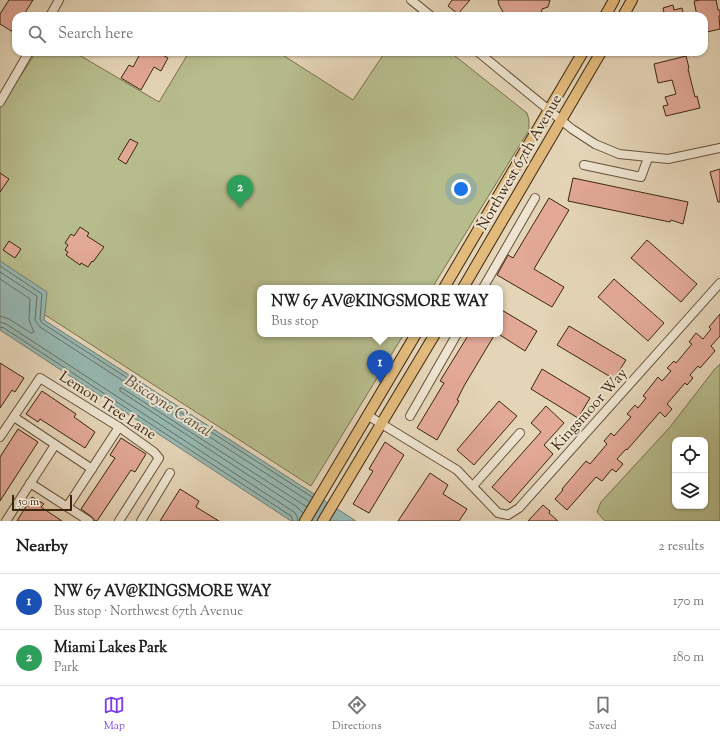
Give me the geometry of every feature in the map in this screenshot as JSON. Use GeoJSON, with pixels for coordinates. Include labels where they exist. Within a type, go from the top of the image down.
{"type":"FeatureCollection","features":[{"type":"Feature","properties":{"kind":"main road"},"geometry":{"type":"LineString","coordinates":[[607,12],[614,0]]}},
{"type":"Feature","properties":{"kind":"main road"},"geometry":{"type":"LineString","coordinates":[[625,12],[632,0]]}},
{"type":"Feature","properties":{"kind":"main road","name":"Northwest 67th Avenue"},"geometry":{"type":"LineString","coordinates":[[446,285],[581,56]]}},
{"type":"Feature","properties":{"kind":"main road","name":"Northwest 67th Avenue"},"geometry":{"type":"LineString","coordinates":[[465,285],[600,56]]}},
{"type":"Feature","properties":{"kind":"main road"},"geometry":{"type":"LineString","coordinates":[[459,264],[473,272]]}},
{"type":"Feature","properties":{"kind":"main road"},"geometry":{"type":"LineString","coordinates":[[305,521],[414,337]]}},
{"type":"Feature","properties":{"kind":"main road"},"geometry":{"type":"LineString","coordinates":[[323,521],[433,337]]}},
{"type":"Feature","properties":{"kind":"street"},"geometry":{"type":"LineString","coordinates":[[52,12],[59,0]]}},
{"type":"Feature","properties":{"kind":"street"},"geometry":{"type":"LineString","coordinates":[[411,0],[426,12]]}},
{"type":"Feature","properties":{"kind":"street"},"geometry":{"type":"LineString","coordinates":[[0,102],[27,56]]}},
{"type":"Feature","properties":{"kind":"street"},"geometry":{"type":"LineString","coordinates":[[483,56],[572,129],[595,144],[619,154],[668,159],[720,148]]}},
{"type":"Feature","properties":{"kind":"street"},"geometry":{"type":"LineString","coordinates":[[584,165],[641,178],[648,158]]}},
{"type":"Feature","properties":{"kind":"street"},"geometry":{"type":"LineString","coordinates":[[485,285],[535,198]]}},
{"type":"Feature","properties":{"kind":"street","name":"Kingsmoor Way"},"geometry":{"type":"LineString","coordinates":[[367,415],[457,470],[498,513],[508,515],[519,508],[720,283]]}},
{"type":"Feature","properties":{"kind":"street"},"geometry":{"type":"LineString","coordinates":[[410,416],[455,337]]}},
{"type":"Feature","properties":{"kind":"street","name":"Lemon Tree Lane"},"geometry":{"type":"LineString","coordinates":[[14,417],[40,378],[119,427],[154,452],[159,458],[119,521]]}},
{"type":"Feature","properties":{"kind":"street"},"geometry":{"type":"LineString","coordinates":[[0,437],[14,417],[92,469]]}},
{"type":"Feature","properties":{"kind":"street"},"geometry":{"type":"LineString","coordinates":[[67,506],[119,427]]}},
{"type":"Feature","properties":{"kind":"street"},"geometry":{"type":"LineString","coordinates":[[473,486],[520,433]]}},
{"type":"Feature","properties":{"kind":"street"},"geometry":{"type":"LineString","coordinates":[[6,521],[55,445]]}},
{"type":"Feature","properties":{"kind":"street"},"geometry":{"type":"LineString","coordinates":[[141,521],[170,473]]}},
{"type":"Feature","properties":{"kind":"street"},"geometry":{"type":"LineString","coordinates":[[30,483],[89,521]]}},
{"type":"Feature","properties":{"kind":"green space"},"geometry":{"type":"Polygon","coordinates":[[[33,56],[81,56],[159,102],[187,56],[284,56],[353,100],[382,56],[455,56],[527,113],[529,130],[434,285],[257,285],[257,337],[402,337],[311,486],[0,286],[0,108],[33,56]]]}},
{"type":"Feature","properties":{"kind":"green space"},"geometry":{"type":"Polygon","coordinates":[[[720,364],[720,521],[605,521],[597,512],[601,502],[670,427],[720,364]]]}},
{"type":"Feature","properties":{"kind":"water","name":"Biscayne Canal"},"geometry":{"type":"Polygon","coordinates":[[[0,261],[47,292],[44,320],[356,521],[291,521],[0,330],[0,261]]]}},
{"type":"Feature","properties":{"kind":"building"},"geometry":{"type":"Polygon","coordinates":[[[9,0],[33,0],[26,12],[12,12],[12,31],[0,24],[0,14],[9,0]]]}},
{"type":"Feature","properties":{"kind":"building"},"geometry":{"type":"Polygon","coordinates":[[[452,0],[470,0],[460,12],[456,12],[448,6],[452,0]]]}},
{"type":"Feature","properties":{"kind":"building"},"geometry":{"type":"Polygon","coordinates":[[[498,0],[550,0],[548,7],[542,9],[542,12],[503,12],[498,0]]]}},
{"type":"Feature","properties":{"kind":"building"},"geometry":{"type":"Polygon","coordinates":[[[716,0],[718,10],[720,10],[720,29],[708,32],[708,12],[696,12],[694,1],[716,0]]]}},
{"type":"Feature","properties":{"kind":"building"},"geometry":{"type":"Polygon","coordinates":[[[673,5],[674,10],[682,8],[683,12],[664,12],[663,8],[673,5]]]}},
{"type":"Feature","properties":{"kind":"building"},"geometry":{"type":"Polygon","coordinates":[[[139,56],[164,56],[168,58],[161,71],[154,67],[141,90],[121,78],[129,65],[133,67],[139,56]]]}},
{"type":"Feature","properties":{"kind":"building"},"geometry":{"type":"Polygon","coordinates":[[[686,56],[695,97],[697,96],[700,108],[666,116],[663,106],[668,105],[665,97],[676,94],[672,80],[658,83],[654,64],[686,56]]]}},
{"type":"Feature","properties":{"kind":"building"},"geometry":{"type":"Polygon","coordinates":[[[130,139],[138,143],[126,164],[118,159],[130,139]]]}},
{"type":"Feature","properties":{"kind":"building"},"geometry":{"type":"Polygon","coordinates":[[[720,169],[720,202],[718,202],[710,172],[720,169]]]}},
{"type":"Feature","properties":{"kind":"building"},"geometry":{"type":"Polygon","coordinates":[[[0,173],[9,179],[0,192],[0,173]]]}},
{"type":"Feature","properties":{"kind":"building"},"geometry":{"type":"Polygon","coordinates":[[[573,178],[688,202],[683,224],[671,220],[670,222],[568,201],[573,178]]]}},
{"type":"Feature","properties":{"kind":"building"},"geometry":{"type":"Polygon","coordinates":[[[549,198],[569,210],[534,269],[564,287],[552,307],[497,275],[508,255],[513,258],[549,198]]]}},
{"type":"Feature","properties":{"kind":"building"},"geometry":{"type":"Polygon","coordinates":[[[80,227],[89,233],[87,236],[104,247],[88,267],[81,263],[80,265],[66,255],[68,252],[65,250],[68,245],[65,243],[71,234],[74,236],[80,227]]]}},
{"type":"Feature","properties":{"kind":"building"},"geometry":{"type":"Polygon","coordinates":[[[647,240],[697,284],[681,302],[631,258],[647,240]]]}},
{"type":"Feature","properties":{"kind":"building"},"geometry":{"type":"Polygon","coordinates":[[[9,241],[21,249],[15,258],[3,250],[9,241]]]}},
{"type":"Feature","properties":{"kind":"building"},"geometry":{"type":"Polygon","coordinates":[[[614,279],[664,323],[648,341],[598,297],[614,279]]]}},
{"type":"Feature","properties":{"kind":"building"},"geometry":{"type":"Polygon","coordinates":[[[503,311],[537,331],[525,351],[503,337],[503,311]]]}},
{"type":"Feature","properties":{"kind":"building"},"geometry":{"type":"Polygon","coordinates":[[[720,314],[720,336],[711,346],[715,351],[700,368],[698,366],[690,375],[693,378],[687,385],[685,383],[667,404],[672,409],[665,417],[660,412],[627,450],[626,449],[617,459],[623,464],[616,472],[612,469],[602,481],[596,477],[567,510],[555,499],[563,490],[562,489],[586,461],[590,464],[607,444],[604,441],[611,433],[614,436],[631,417],[627,414],[635,405],[638,408],[646,398],[643,396],[658,377],[662,381],[671,371],[667,368],[674,361],[676,363],[692,344],[689,342],[696,333],[703,339],[711,329],[709,327],[720,314]]]}},
{"type":"Feature","properties":{"kind":"building"},"geometry":{"type":"Polygon","coordinates":[[[569,326],[626,360],[614,379],[557,345],[569,326]]]}},
{"type":"Feature","properties":{"kind":"building"},"geometry":{"type":"Polygon","coordinates":[[[467,337],[493,337],[464,386],[457,400],[459,401],[437,440],[417,428],[444,383],[440,381],[467,337]]]}},
{"type":"Feature","properties":{"kind":"building"},"geometry":{"type":"Polygon","coordinates":[[[0,363],[24,378],[15,392],[12,390],[0,408],[0,363]]]}},
{"type":"Feature","properties":{"kind":"building"},"geometry":{"type":"Polygon","coordinates":[[[542,369],[590,398],[578,418],[531,389],[542,369]]]}},
{"type":"Feature","properties":{"kind":"building"},"geometry":{"type":"Polygon","coordinates":[[[42,391],[76,414],[74,417],[95,432],[85,448],[40,419],[38,422],[26,414],[42,391]]]}},
{"type":"Feature","properties":{"kind":"building"},"geometry":{"type":"Polygon","coordinates":[[[499,401],[517,416],[474,465],[457,450],[499,401]]]}},
{"type":"Feature","properties":{"kind":"building"},"geometry":{"type":"Polygon","coordinates":[[[546,406],[564,423],[544,445],[553,454],[510,503],[492,487],[541,432],[531,423],[546,406]]]}},
{"type":"Feature","properties":{"kind":"building"},"geometry":{"type":"Polygon","coordinates":[[[18,429],[38,442],[0,501],[0,457],[18,429]]]}},
{"type":"Feature","properties":{"kind":"building"},"geometry":{"type":"Polygon","coordinates":[[[121,438],[146,454],[135,472],[131,470],[97,521],[95,521],[81,509],[115,458],[110,455],[121,438]]]}},
{"type":"Feature","properties":{"kind":"building"},"geometry":{"type":"Polygon","coordinates":[[[385,442],[404,455],[369,513],[353,504],[373,471],[369,469],[385,442]]]}},
{"type":"Feature","properties":{"kind":"building"},"geometry":{"type":"Polygon","coordinates":[[[430,473],[448,485],[443,494],[467,509],[459,521],[398,521],[430,473]]]}},
{"type":"Feature","properties":{"kind":"building"},"geometry":{"type":"Polygon","coordinates":[[[180,489],[199,501],[196,507],[219,521],[160,521],[180,489]]]}},
{"type":"Feature","properties":{"kind":"building"},"geometry":{"type":"Polygon","coordinates":[[[32,497],[44,504],[41,507],[62,521],[17,521],[32,497]]]}},
{"type":"Feature","properties":{"kind":"building"},"geometry":{"type":"Polygon","coordinates":[[[543,505],[558,521],[528,521],[543,505]]]}},
{"type":"Feature","properties":{"kind":"place","name":"Miami Lakes Park"},"geometry":{"type":"Point","coordinates":[240,208]}},
{"type":"Feature","properties":{"kind":"place","name":"NW 67 AV@KINGSMORE WAY"},"geometry":{"type":"Point","coordinates":[380,383]}}]}
